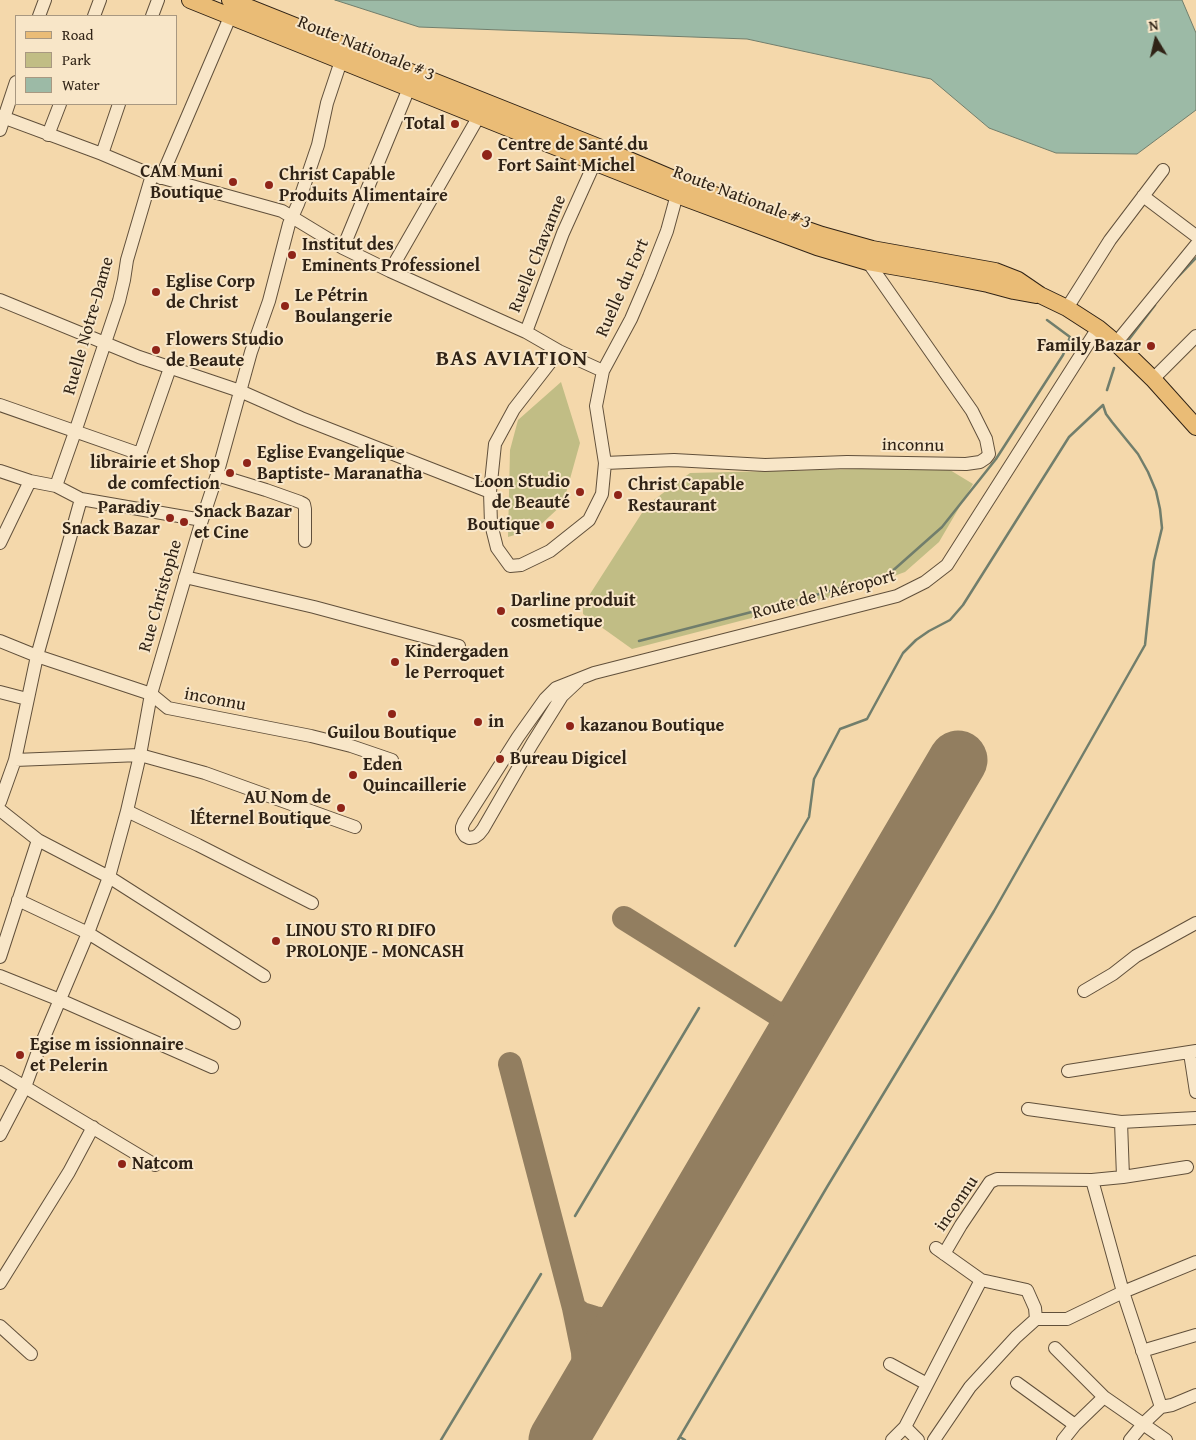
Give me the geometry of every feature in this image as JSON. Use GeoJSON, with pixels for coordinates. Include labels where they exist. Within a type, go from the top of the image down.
{"type":"FeatureCollection","features":[{"type":"Feature","properties":{"kind":"main road","name":"Route Nationale # 3"},"geometry":{"type":"LineString","coordinates":[[190,0],[479,116],[522,125],[600,148],[679,188],[817,248],[868,262],[1040,295]]}},
{"type":"Feature","properties":{"kind":"main road","name":"Route Nationale # 3"},"geometry":{"type":"LineString","coordinates":[[230,0],[522,125],[595,162],[822,235],[872,249],[995,271],[1018,280],[1040,295],[1067,308],[1098,328],[1153,379],[1196,427]]}},
{"type":"Feature","properties":{"kind":"street"},"geometry":{"type":"LineString","coordinates":[[40,15],[45,0]]}},
{"type":"Feature","properties":{"kind":"street"},"geometry":{"type":"LineString","coordinates":[[94,15],[100,0]]}},
{"type":"Feature","properties":{"kind":"street"},"geometry":{"type":"LineString","coordinates":[[152,15],[158,0]]}},
{"type":"Feature","properties":{"kind":"street","name":"Ruelle Notre-Dame"},"geometry":{"type":"LineString","coordinates":[[56,486],[119,300],[127,260],[156,176],[230,17]]}},
{"type":"Feature","properties":{"kind":"street","name":"Rue Christophe"},"geometry":{"type":"LineString","coordinates":[[0,1135],[25,1086],[109,877],[140,755],[151,694],[292,218],[318,145],[327,103],[341,61]]}},
{"type":"Feature","properties":{"kind":"street"},"geometry":{"type":"LineString","coordinates":[[15,85],[1,121],[102,154],[156,176],[282,211],[343,248],[526,332],[560,351],[603,371]]}},
{"type":"Feature","properties":{"kind":"street"},"geometry":{"type":"LineString","coordinates":[[343,248],[409,88]]}},
{"type":"Feature","properties":{"kind":"street"},"geometry":{"type":"LineString","coordinates":[[48,135],[60,105]]}},
{"type":"Feature","properties":{"kind":"street"},"geometry":{"type":"LineString","coordinates":[[102,154],[119,105]]}},
{"type":"Feature","properties":{"kind":"street"},"geometry":{"type":"LineString","coordinates":[[390,271],[479,116]]}},
{"type":"Feature","properties":{"kind":"street","name":"Ruelle Chavanne"},"geometry":{"type":"LineString","coordinates":[[526,332],[563,233],[595,162]]}},
{"type":"Feature","properties":{"kind":"street"},"geometry":{"type":"LineString","coordinates":[[1067,308],[1110,240],[1163,170]]}},
{"type":"Feature","properties":{"kind":"street","name":"Ruelle du Fort"},"geometry":{"type":"LineString","coordinates":[[560,351],[514,409],[494,444],[490,492],[491,524],[496,548],[510,566],[520,564],[550,551],[589,520],[602,494],[606,463],[596,406],[603,371],[631,319],[667,232],[679,188]]}},
{"type":"Feature","properties":{"kind":"street"},"geometry":{"type":"LineString","coordinates":[[1144,196],[1196,236]]}},
{"type":"Feature","properties":{"kind":"street"},"geometry":{"type":"LineString","coordinates":[[1116,343],[1196,245]]}},
{"type":"Feature","properties":{"kind":"street","name":"inconnu"},"geometry":{"type":"LineString","coordinates":[[606,463],[674,460],[765,465],[847,462],[966,464],[980,462],[986,458],[989,454],[986,439],[972,411],[868,262]]}},
{"type":"Feature","properties":{"kind":"street"},"geometry":{"type":"LineString","coordinates":[[0,300],[170,368],[240,391],[301,418],[490,492]]}},
{"type":"Feature","properties":{"kind":"street","name":"Route de l'Aéroport"},"geometry":{"type":"LineString","coordinates":[[578,680],[562,696],[483,829],[475,836],[469,838],[465,836],[462,831],[464,822],[518,737],[545,698],[556,688],[594,673],[897,596],[925,582],[947,565],[1098,328]]}},
{"type":"Feature","properties":{"kind":"street"},"geometry":{"type":"LineString","coordinates":[[1153,379],[1196,336]]}},
{"type":"Feature","properties":{"kind":"street"},"geometry":{"type":"LineString","coordinates":[[0,405],[140,454],[170,368]]}},
{"type":"Feature","properties":{"kind":"street"},"geometry":{"type":"LineString","coordinates":[[0,471],[30,481],[56,486],[82,499],[202,520]]}},
{"type":"Feature","properties":{"kind":"street"},"geometry":{"type":"LineString","coordinates":[[217,476],[266,490],[304,504],[305,541]]}},
{"type":"Feature","properties":{"kind":"street"},"geometry":{"type":"LineString","coordinates":[[0,543],[30,481]]}},
{"type":"Feature","properties":{"kind":"street"},"geometry":{"type":"LineString","coordinates":[[0,802],[15,760],[36,656],[82,499]]}},
{"type":"Feature","properties":{"kind":"street"},"geometry":{"type":"LineString","coordinates":[[185,578],[314,607],[460,646]]}},
{"type":"Feature","properties":{"kind":"street","name":"inconnu"},"geometry":{"type":"LineString","coordinates":[[0,641],[36,656],[151,694],[168,708],[312,736],[351,746],[392,760]]}},
{"type":"Feature","properties":{"kind":"street"},"geometry":{"type":"LineString","coordinates":[[0,692],[27,699]]}},
{"type":"Feature","properties":{"kind":"street"},"geometry":{"type":"LineString","coordinates":[[15,760],[140,755],[205,773],[355,827]]}},
{"type":"Feature","properties":{"kind":"street"},"geometry":{"type":"LineString","coordinates":[[0,810],[38,840],[109,877],[264,976]]}},
{"type":"Feature","properties":{"kind":"street"},"geometry":{"type":"LineString","coordinates":[[127,811],[312,903]]}},
{"type":"Feature","properties":{"kind":"street"},"geometry":{"type":"LineString","coordinates":[[0,957],[38,840]]}},
{"type":"Feature","properties":{"kind":"street"},"geometry":{"type":"LineString","coordinates":[[18,900],[88,933],[234,1023]]}},
{"type":"Feature","properties":{"kind":"street"},"geometry":{"type":"LineString","coordinates":[[1084,991],[1113,974],[1136,956],[1178,931],[1196,923]]}},
{"type":"Feature","properties":{"kind":"street"},"geometry":{"type":"LineString","coordinates":[[0,976],[60,1000],[212,1067]]}},
{"type":"Feature","properties":{"kind":"street"},"geometry":{"type":"LineString","coordinates":[[1068,1070],[1193,1052],[1196,1092]]}},
{"type":"Feature","properties":{"kind":"street"},"geometry":{"type":"LineString","coordinates":[[0,1072],[155,1165]]}},
{"type":"Feature","properties":{"kind":"street"},"geometry":{"type":"LineString","coordinates":[[1028,1110],[1121,1122],[1196,1118]]}},
{"type":"Feature","properties":{"kind":"street"},"geometry":{"type":"LineString","coordinates":[[1121,1122],[1123,1177]]}},
{"type":"Feature","properties":{"kind":"street"},"geometry":{"type":"LineString","coordinates":[[0,1282],[69,1172],[92,1127]]}},
{"type":"Feature","properties":{"kind":"street","name":"inconnu"},"geometry":{"type":"LineString","coordinates":[[1036,1319],[1035,1308],[1027,1290],[981,1280],[940,1251],[961,1225],[990,1182],[997,1179],[1092,1180],[1187,1167]]}},
{"type":"Feature","properties":{"kind":"street"},"geometry":{"type":"LineString","coordinates":[[1092,1180],[1123,1292],[1161,1407]]}},
{"type":"Feature","properties":{"kind":"street"},"geometry":{"type":"LineString","coordinates":[[934,1440],[970,1387],[1016,1337],[1036,1319],[1067,1319],[1123,1292],[1196,1262]]}},
{"type":"Feature","properties":{"kind":"street"},"geometry":{"type":"LineString","coordinates":[[892,1440],[905,1427],[981,1280]]}},
{"type":"Feature","properties":{"kind":"street"},"geometry":{"type":"LineString","coordinates":[[0,1326],[31,1354]]}},
{"type":"Feature","properties":{"kind":"street"},"geometry":{"type":"LineString","coordinates":[[1142,1350],[1196,1335]]}},
{"type":"Feature","properties":{"kind":"street"},"geometry":{"type":"LineString","coordinates":[[1055,1348],[1104,1397],[1166,1440]]}},
{"type":"Feature","properties":{"kind":"street"},"geometry":{"type":"LineString","coordinates":[[890,1364],[927,1384]]}},
{"type":"Feature","properties":{"kind":"street"},"geometry":{"type":"LineString","coordinates":[[1017,1383],[1075,1425]]}},
{"type":"Feature","properties":{"kind":"street"},"geometry":{"type":"LineString","coordinates":[[1130,1440],[1161,1407],[1172,1405],[1196,1395]]}},
{"type":"Feature","properties":{"kind":"street"},"geometry":{"type":"LineString","coordinates":[[1063,1440],[1075,1425],[1104,1397]]}},
{"type":"Feature","properties":{"kind":"street"},"geometry":{"type":"LineString","coordinates":[[905,1427],[918,1440]]}},
{"type":"Feature","properties":{"kind":"green space"},"geometry":{"type":"Polygon","coordinates":[[[561,382],[580,443],[563,504],[537,528],[508,537],[510,450],[518,420],[561,382]]]}},
{"type":"Feature","properties":{"kind":"green space"},"geometry":{"type":"Polygon","coordinates":[[[945,467],[973,484],[939,542],[905,572],[844,594],[632,649],[583,614],[583,605],[647,505],[690,473],[945,467]]]}},
{"type":"Feature","properties":{"kind":"water"},"geometry":{"type":"Polygon","coordinates":[[[335,0],[1182,0],[1196,33],[1196,110],[1137,154],[1056,153],[989,128],[931,79],[747,39],[419,27],[335,0]]]}},
{"type":"Feature","properties":{"kind":"waterway"},"geometry":{"type":"LineString","coordinates":[[1174,281],[1196,258]]}},
{"type":"Feature","properties":{"kind":"waterway"},"geometry":{"type":"LineString","coordinates":[[1127,342],[1155,305]]}},
{"type":"Feature","properties":{"kind":"waterway"},"geometry":{"type":"LineString","coordinates":[[639,641],[802,599],[889,574],[942,527],[996,459],[1063,355],[1070,337],[1047,320]]}},
{"type":"Feature","properties":{"kind":"waterway"},"geometry":{"type":"LineString","coordinates":[[1107,390],[1114,368]]}},
{"type":"Feature","properties":{"kind":"waterway"},"geometry":{"type":"LineString","coordinates":[[678,1440],[827,1187],[994,911],[1145,645],[1154,561],[1162,528],[1160,509],[1156,491],[1148,472],[1138,454],[1106,414],[1103,405],[1069,437],[963,605],[950,620],[916,640],[903,653],[867,719],[840,729],[814,779],[809,817],[735,946]]}},
{"type":"Feature","properties":{"kind":"waterway"},"geometry":{"type":"LineString","coordinates":[[575,1216],[699,1008]]}},
{"type":"Feature","properties":{"kind":"waterway"},"geometry":{"type":"LineString","coordinates":[[441,1440],[541,1274]]}},
{"type":"Feature","properties":{"kind":"waterway"},"geometry":{"type":"LineString","coordinates":[[680,1437],[685,1440]]}},
{"type":"Feature","properties":{"kind":"taxiway"},"geometry":{"type":"LineString","coordinates":[[624,918],[776,1013],[792,1015],[800,1013],[815,1003]]}},
{"type":"Feature","properties":{"kind":"taxiway"},"geometry":{"type":"LineString","coordinates":[[776,1013],[788,1029],[789,1039],[786,1052]]}},
{"type":"Feature","properties":{"kind":"taxiway"},"geometry":{"type":"LineString","coordinates":[[510,1064],[574,1308],[583,1352],[585,1395]]}},
{"type":"Feature","properties":{"kind":"taxiway"},"geometry":{"type":"LineString","coordinates":[[574,1308],[582,1314],[607,1320],[634,1311]]}},
{"type":"Feature","properties":{"kind":"runway"},"geometry":{"type":"LineString","coordinates":[[558,1440],[958,760]]}},
{"type":"Feature","properties":{"kind":"place","name":"Total"},"geometry":{"type":"Point","coordinates":[455,124]}},
{"type":"Feature","properties":{"kind":"place","name":"Centre de Santé du Fort Saint Michel"},"geometry":{"type":"Point","coordinates":[487,155]}},
{"type":"Feature","properties":{"kind":"place","name":"CAM Muni Boutique"},"geometry":{"type":"Point","coordinates":[233,182]}},
{"type":"Feature","properties":{"kind":"place","name":"Christ Capable Produits Alimentaire"},"geometry":{"type":"Point","coordinates":[269,185]}},
{"type":"Feature","properties":{"kind":"place","name":"Institut des Eminents Professionel"},"geometry":{"type":"Point","coordinates":[292,255]}},
{"type":"Feature","properties":{"kind":"place","name":"Eglise Corp de Christ"},"geometry":{"type":"Point","coordinates":[156,292]}},
{"type":"Feature","properties":{"kind":"place","name":"Le Pétrin Boulangerie"},"geometry":{"type":"Point","coordinates":[285,306]}},
{"type":"Feature","properties":{"kind":"place","name":"Family Bazar"},"geometry":{"type":"Point","coordinates":[1151,346]}},
{"type":"Feature","properties":{"kind":"place","name":"Flowers Studio de Beaute"},"geometry":{"type":"Point","coordinates":[156,350]}},
{"type":"Feature","properties":{"kind":"place","name":"Eglise Evangelique Baptiste- Maranatha"},"geometry":{"type":"Point","coordinates":[247,463]}},
{"type":"Feature","properties":{"kind":"place","name":"librairie et Shop de comfection"},"geometry":{"type":"Point","coordinates":[230,473]}},
{"type":"Feature","properties":{"kind":"place","name":"Loon Studio de Beauté"},"geometry":{"type":"Point","coordinates":[580,492]}},
{"type":"Feature","properties":{"kind":"place","name":"Christ Capable Restaurant"},"geometry":{"type":"Point","coordinates":[618,495]}},
{"type":"Feature","properties":{"kind":"place","name":"Paradiy Snack Bazar"},"geometry":{"type":"Point","coordinates":[170,518]}},
{"type":"Feature","properties":{"kind":"place","name":"Snack Bazar et Cine"},"geometry":{"type":"Point","coordinates":[184,522]}},
{"type":"Feature","properties":{"kind":"place","name":"Boutique"},"geometry":{"type":"Point","coordinates":[550,525]}},
{"type":"Feature","properties":{"kind":"place","name":"Darline produit cosmetique"},"geometry":{"type":"Point","coordinates":[501,611]}},
{"type":"Feature","properties":{"kind":"place","name":"Kindergaden le Perroquet"},"geometry":{"type":"Point","coordinates":[395,662]}},
{"type":"Feature","properties":{"kind":"place","name":"Guilou Boutique"},"geometry":{"type":"Point","coordinates":[392,714]}},
{"type":"Feature","properties":{"kind":"place","name":"in"},"geometry":{"type":"Point","coordinates":[478,722]}},
{"type":"Feature","properties":{"kind":"place","name":"kazanou Boutique"},"geometry":{"type":"Point","coordinates":[570,726]}},
{"type":"Feature","properties":{"kind":"place","name":"Bureau Digicel"},"geometry":{"type":"Point","coordinates":[500,759]}},
{"type":"Feature","properties":{"kind":"place","name":"Eden Quincaillerie"},"geometry":{"type":"Point","coordinates":[353,775]}},
{"type":"Feature","properties":{"kind":"place","name":"AU Nom de lÉternel Boutique"},"geometry":{"type":"Point","coordinates":[341,808]}},
{"type":"Feature","properties":{"kind":"place","name":"LINOU STO RI DIFO PROLONJE - MONCASH"},"geometry":{"type":"Point","coordinates":[276,941]}},
{"type":"Feature","properties":{"kind":"place","name":"Egise m issionnaire et Pelerin"},"geometry":{"type":"Point","coordinates":[20,1055]}},
{"type":"Feature","properties":{"kind":"place","name":"Natcom"},"geometry":{"type":"Point","coordinates":[122,1164]}},
{"type":"Feature","properties":{"kind":"district","name":"BAS AVIATION"},"geometry":{"type":"Point","coordinates":[512,359]}}]}
